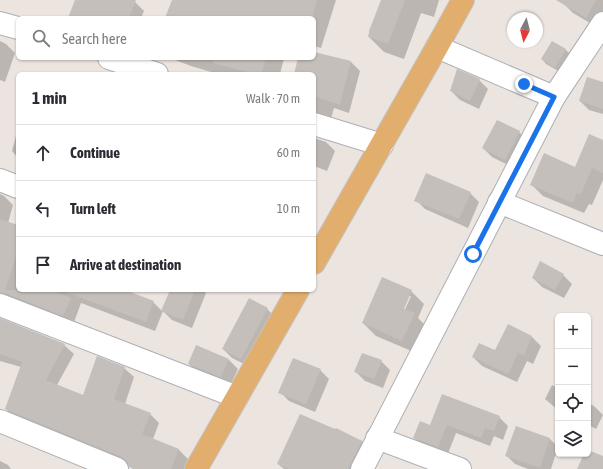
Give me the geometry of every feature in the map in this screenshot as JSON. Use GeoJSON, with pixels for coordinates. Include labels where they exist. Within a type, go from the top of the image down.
{"type":"FeatureCollection","features":[{"type":"Feature","properties":{"kind":"main road"},"geometry":{"type":"LineString","coordinates":[[316,260],[382,145],[462,0]]}},
{"type":"Feature","properties":{"kind":"main road"},"geometry":{"type":"LineString","coordinates":[[196,469],[297,292]]}},
{"type":"Feature","properties":{"kind":"street"},"geometry":{"type":"LineString","coordinates":[[0,23],[16,27]]}},
{"type":"Feature","properties":{"kind":"street"},"geometry":{"type":"LineString","coordinates":[[362,469],[554,97],[603,23]]}},
{"type":"Feature","properties":{"kind":"street"},"geometry":{"type":"LineString","coordinates":[[437,47],[554,97]]}},
{"type":"Feature","properties":{"kind":"street"},"geometry":{"type":"LineString","coordinates":[[115,60],[152,72]]}},
{"type":"Feature","properties":{"kind":"street"},"geometry":{"type":"LineString","coordinates":[[316,125],[382,145]]}},
{"type":"Feature","properties":{"kind":"street"},"geometry":{"type":"LineString","coordinates":[[0,180],[16,186]]}},
{"type":"Feature","properties":{"kind":"street"},"geometry":{"type":"LineString","coordinates":[[499,202],[603,244]]}},
{"type":"Feature","properties":{"kind":"street"},"geometry":{"type":"LineString","coordinates":[[0,305],[237,397]]}},
{"type":"Feature","properties":{"kind":"street"},"geometry":{"type":"LineString","coordinates":[[0,421],[117,469]]}},
{"type":"Feature","properties":{"kind":"street"},"geometry":{"type":"LineString","coordinates":[[377,438],[460,469]]}},
{"type":"Feature","properties":{"kind":"building"},"geometry":{"type":"Polygon","coordinates":[[[75,0],[136,0],[130,16],[69,16],[75,0]]]}},
{"type":"Feature","properties":{"kind":"building"},"geometry":{"type":"Polygon","coordinates":[[[172,0],[317,0],[313,16],[166,16],[172,0]]]}},
{"type":"Feature","properties":{"kind":"building"},"geometry":{"type":"Polygon","coordinates":[[[381,0],[405,0],[388,44],[369,37],[369,31],[381,0]]]}},
{"type":"Feature","properties":{"kind":"building"},"geometry":{"type":"Polygon","coordinates":[[[556,0],[596,0],[586,18],[556,0]]]}},
{"type":"Feature","properties":{"kind":"building"},"geometry":{"type":"Polygon","coordinates":[[[552,41],[566,49],[555,68],[541,59],[552,41]]]}},
{"type":"Feature","properties":{"kind":"building"},"geometry":{"type":"Polygon","coordinates":[[[316,52],[351,61],[340,105],[316,97],[316,72],[294,72],[298,60],[316,60],[316,52]]]}},
{"type":"Feature","properties":{"kind":"building"},"geometry":{"type":"Polygon","coordinates":[[[214,60],[265,60],[262,72],[247,72],[213,63],[214,60]]]}},
{"type":"Feature","properties":{"kind":"building"},"geometry":{"type":"Polygon","coordinates":[[[457,69],[480,79],[470,101],[450,91],[457,69]]]}},
{"type":"Feature","properties":{"kind":"building"},"geometry":{"type":"Polygon","coordinates":[[[587,77],[603,82],[603,109],[579,101],[587,77]]]}},
{"type":"Feature","properties":{"kind":"building"},"geometry":{"type":"Polygon","coordinates":[[[497,120],[520,131],[505,160],[482,148],[497,120]]]}},
{"type":"Feature","properties":{"kind":"building"},"geometry":{"type":"Polygon","coordinates":[[[589,134],[603,140],[603,173],[592,168],[581,194],[577,193],[573,203],[530,185],[544,153],[575,167],[589,134]]]}},
{"type":"Feature","properties":{"kind":"building"},"geometry":{"type":"Polygon","coordinates":[[[426,173],[471,192],[459,219],[414,201],[426,173]]]}},
{"type":"Feature","properties":{"kind":"building"},"geometry":{"type":"Polygon","coordinates":[[[0,219],[16,224],[16,257],[5,290],[16,290],[16,292],[56,292],[71,298],[63,316],[5,293],[0,293],[0,219]]]}},
{"type":"Feature","properties":{"kind":"building"},"geometry":{"type":"Polygon","coordinates":[[[540,261],[564,274],[555,290],[532,278],[540,261]]]}},
{"type":"Feature","properties":{"kind":"building"},"geometry":{"type":"Polygon","coordinates":[[[382,277],[412,290],[404,309],[415,313],[402,341],[362,323],[382,277]]]}},
{"type":"Feature","properties":{"kind":"building"},"geometry":{"type":"Polygon","coordinates":[[[66,292],[130,292],[154,301],[146,322],[66,292]]]}},
{"type":"Feature","properties":{"kind":"building"},"geometry":{"type":"Polygon","coordinates":[[[169,292],[194,292],[183,320],[161,311],[169,292]]]}},
{"type":"Feature","properties":{"kind":"building"},"geometry":{"type":"Polygon","coordinates":[[[249,298],[268,308],[241,359],[222,349],[249,298]]]}},
{"type":"Feature","properties":{"kind":"building"},"geometry":{"type":"Polygon","coordinates":[[[0,318],[65,344],[46,380],[83,395],[97,356],[125,367],[114,399],[151,413],[142,434],[179,449],[171,469],[135,469],[129,467],[127,461],[122,457],[5,409],[22,362],[0,354],[0,318]]]}},
{"type":"Feature","properties":{"kind":"building"},"geometry":{"type":"Polygon","coordinates":[[[508,324],[532,336],[524,355],[518,353],[508,374],[472,357],[479,343],[495,350],[508,324]]]}},
{"type":"Feature","properties":{"kind":"building"},"geometry":{"type":"Polygon","coordinates":[[[196,345],[229,359],[221,377],[188,364],[196,345]]]}},
{"type":"Feature","properties":{"kind":"building"},"geometry":{"type":"Polygon","coordinates":[[[362,353],[382,360],[374,379],[354,372],[362,353]]]}},
{"type":"Feature","properties":{"kind":"building"},"geometry":{"type":"Polygon","coordinates":[[[293,358],[321,369],[306,404],[278,393],[293,358]]]}},
{"type":"Feature","properties":{"kind":"building"},"geometry":{"type":"Polygon","coordinates":[[[442,394],[500,416],[494,431],[485,428],[481,438],[447,425],[438,447],[413,438],[420,421],[430,425],[442,394]]]}},
{"type":"Feature","properties":{"kind":"building"},"geometry":{"type":"Polygon","coordinates":[[[300,414],[335,429],[336,428],[362,441],[348,469],[289,469],[277,464],[300,414]]]}},
{"type":"Feature","properties":{"kind":"building"},"geometry":{"type":"Polygon","coordinates":[[[516,426],[550,438],[540,468],[505,456],[516,426]]]}},
{"type":"Feature","properties":{"kind":"building"},"geometry":{"type":"Polygon","coordinates":[[[591,451],[603,456],[603,469],[577,469],[583,457],[591,457],[591,451]]]}},
{"type":"Feature","properties":{"kind":"route"},"geometry":{"type":"LineString","coordinates":[[473,254],[554,97],[524,84]]}}]}
